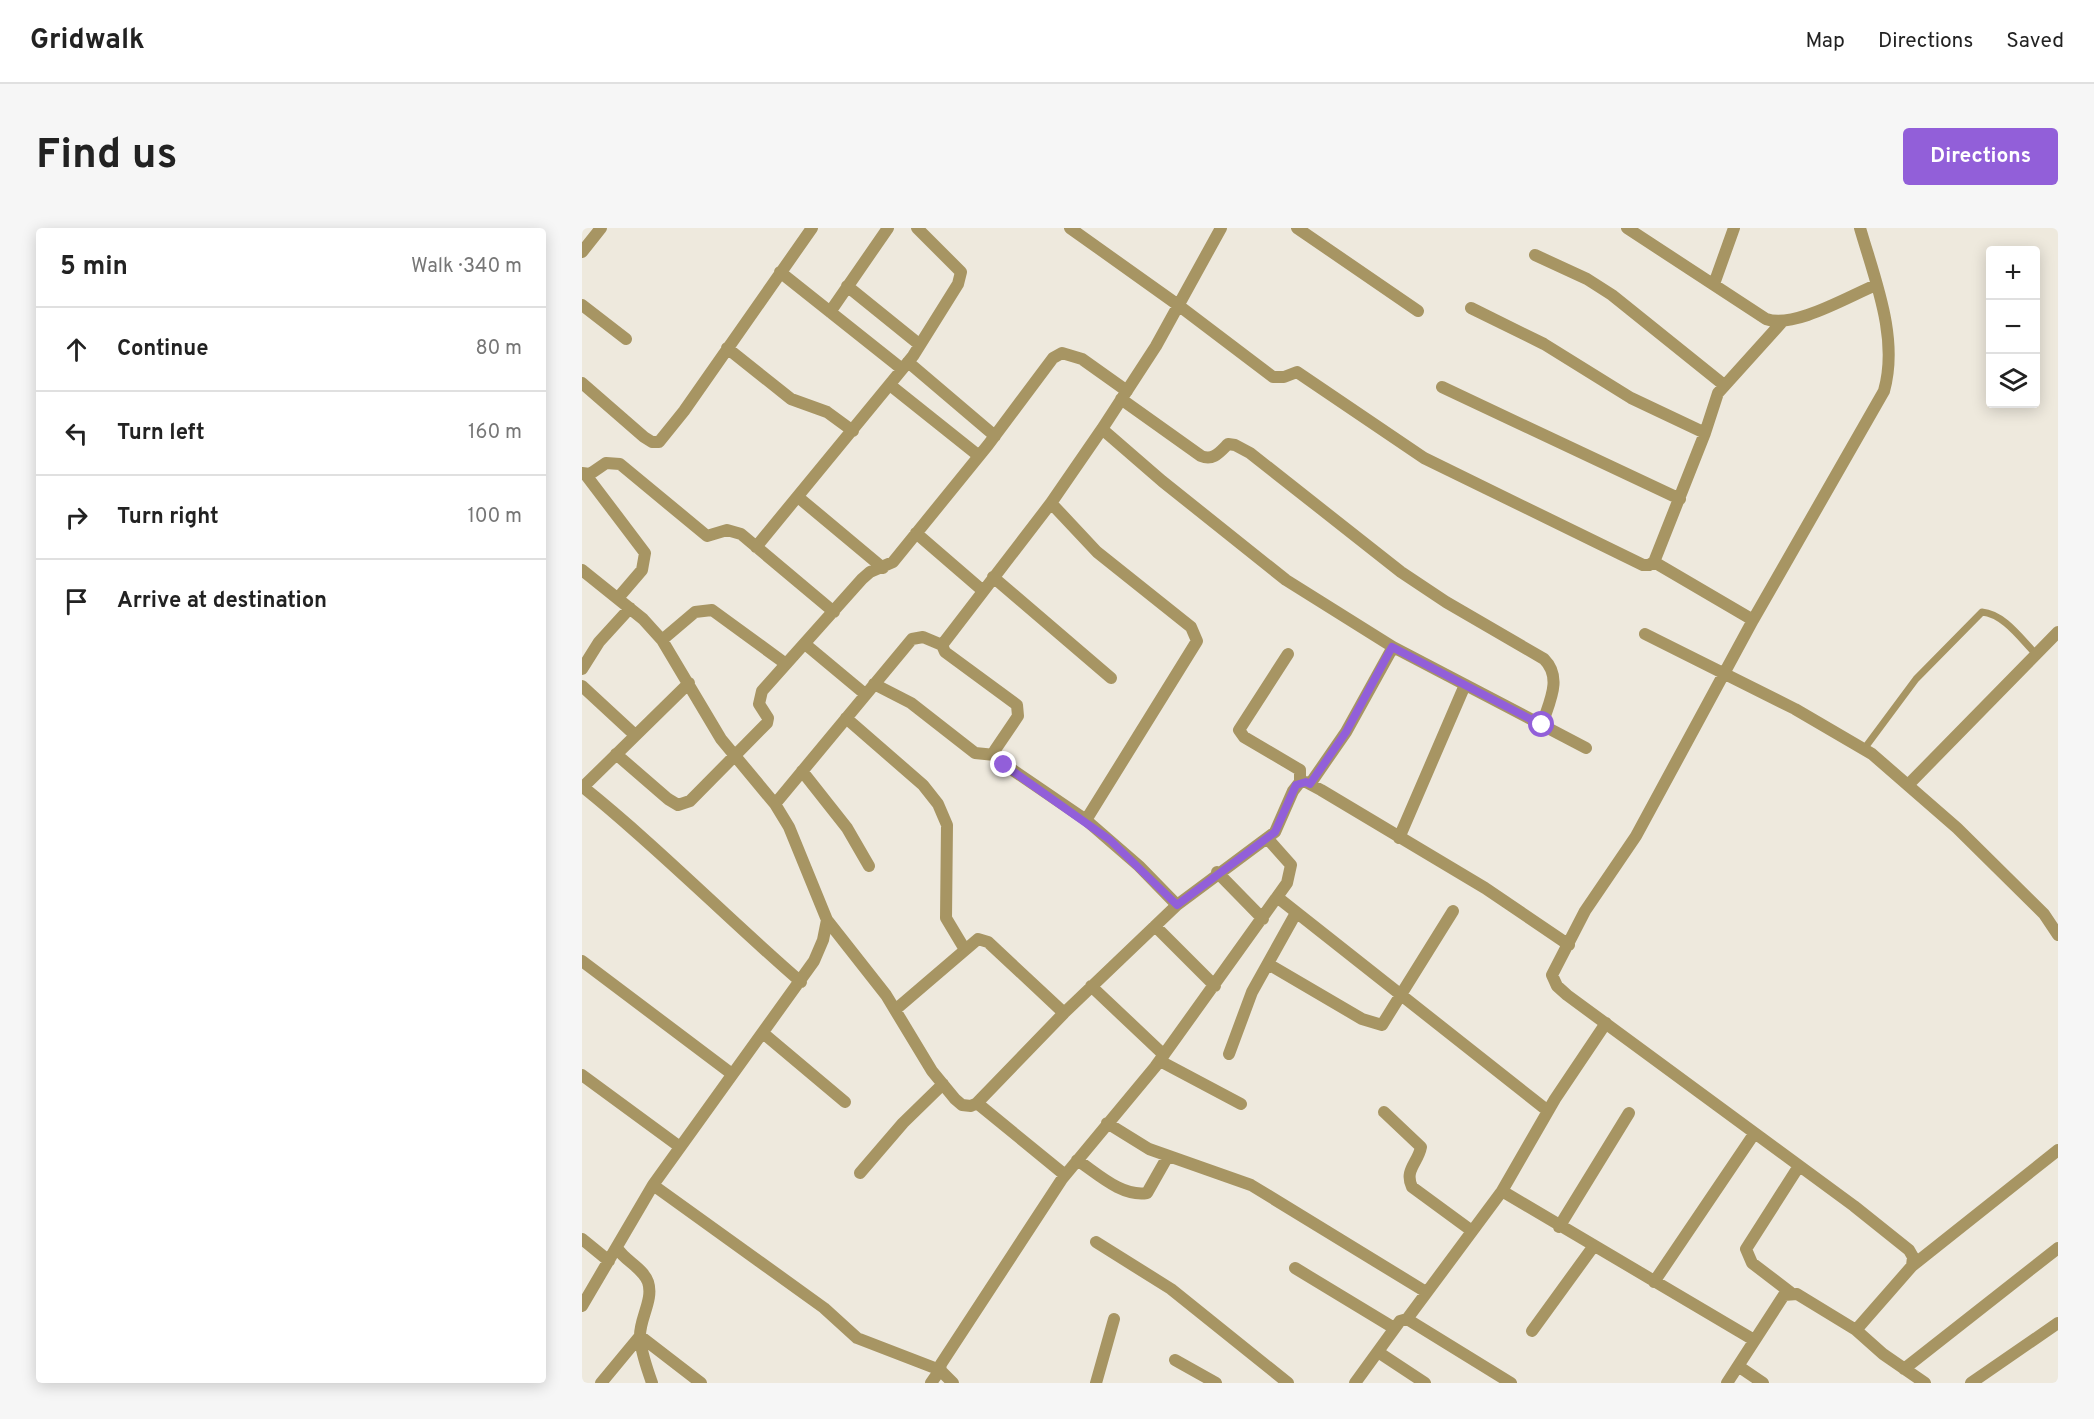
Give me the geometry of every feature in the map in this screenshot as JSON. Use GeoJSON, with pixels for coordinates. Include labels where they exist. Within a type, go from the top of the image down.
{"type":"FeatureCollection","features":[{"type":"Feature","properties":{"kind":"street"},"geometry":{"type":"LineString","coordinates":[[582,252],[601,228]]}},
{"type":"Feature","properties":{"kind":"street"},"geometry":{"type":"LineString","coordinates":[[582,383],[644,437],[652,442],[658,442],[684,411],[812,228]]}},
{"type":"Feature","properties":{"kind":"street"},"geometry":{"type":"LineString","coordinates":[[830,312],[888,228]]}},
{"type":"Feature","properties":{"kind":"street"},"geometry":{"type":"LineString","coordinates":[[756,547],[905,366],[958,284],[961,272],[917,228]]}},
{"type":"Feature","properties":{"kind":"street"},"geometry":{"type":"LineString","coordinates":[[942,645],[1051,503],[1102,429],[1156,346],[1221,228]]}},
{"type":"Feature","properties":{"kind":"street"},"geometry":{"type":"LineString","coordinates":[[1298,228],[1418,311]]}},
{"type":"Feature","properties":{"kind":"street"},"geometry":{"type":"LineString","coordinates":[[1627,228],[1767,319],[1782,322],[1793,320],[1876,285]]}},
{"type":"Feature","properties":{"kind":"street"},"geometry":{"type":"LineString","coordinates":[[1714,284],[1734,228]]}},
{"type":"Feature","properties":{"kind":"street"},"geometry":{"type":"LineString","coordinates":[[1860,228],[1887,330],[1889,375],[1884,391],[1753,620],[1636,836],[1585,911],[1552,975],[1557,986],[1897,1239],[1913,1257],[1912,1266]]}},
{"type":"Feature","properties":{"kind":"street"},"geometry":{"type":"LineString","coordinates":[[1075,230],[1273,377],[1284,377],[1297,372],[1424,458],[1642,565],[1654,562],[1705,433],[1714,402],[1724,385],[1782,322]]}},
{"type":"Feature","properties":{"kind":"street"},"geometry":{"type":"LineString","coordinates":[[1535,255],[1587,279],[1612,295],[1724,385]]}},
{"type":"Feature","properties":{"kind":"street"},"geometry":{"type":"LineString","coordinates":[[780,272],[995,436]]}},
{"type":"Feature","properties":{"kind":"street"},"geometry":{"type":"LineString","coordinates":[[848,286],[920,345]]}},
{"type":"Feature","properties":{"kind":"street"},"geometry":{"type":"LineString","coordinates":[[582,305],[626,339]]}},
{"type":"Feature","properties":{"kind":"street"},"geometry":{"type":"LineString","coordinates":[[1471,309],[1544,345],[1631,398],[1705,433]]}},
{"type":"Feature","properties":{"kind":"street"},"geometry":{"type":"LineString","coordinates":[[727,348],[791,399],[826,412],[853,431]]}},
{"type":"Feature","properties":{"kind":"street"},"geometry":{"type":"LineString","coordinates":[[616,754],[678,805],[690,801],[767,723],[768,718],[758,698],[786,664],[862,579],[870,572],[893,562],[995,436],[1049,363],[1062,353],[1083,359],[1201,456],[1208,459],[1216,456],[1228,444],[1250,453],[1401,572],[1446,602],[1545,658],[1553,668],[1555,677],[1542,725]]}},
{"type":"Feature","properties":{"kind":"street"},"geometry":{"type":"LineString","coordinates":[[890,385],[979,456]]}},
{"type":"Feature","properties":{"kind":"street"},"geometry":{"type":"LineString","coordinates":[[1442,387],[1680,499]]}},
{"type":"Feature","properties":{"kind":"street"},"geometry":{"type":"LineString","coordinates":[[1102,429],[1162,481],[1286,580],[1392,647],[1586,748]]}},
{"type":"Feature","properties":{"kind":"street"},"geometry":{"type":"LineString","coordinates":[[618,598],[642,570],[645,553],[584,474],[606,462],[616,462],[702,534],[711,537],[721,531],[734,530],[834,612]]}},
{"type":"Feature","properties":{"kind":"street"},"geometry":{"type":"LineString","coordinates":[[798,497],[883,568]]}},
{"type":"Feature","properties":{"kind":"street"},"geometry":{"type":"LineString","coordinates":[[1051,503],[1097,552],[1191,627],[1197,641],[1086,820]]}},
{"type":"Feature","properties":{"kind":"street"},"geometry":{"type":"LineString","coordinates":[[916,533],[982,590]]}},
{"type":"Feature","properties":{"kind":"street"},"geometry":{"type":"LineString","coordinates":[[1654,562],[1753,620]]}},
{"type":"Feature","properties":{"kind":"street"},"geometry":{"type":"LineString","coordinates":[[582,570],[630,608],[662,640],[716,731],[775,804],[800,849],[827,920],[895,1010],[943,1084],[962,1105],[971,1106],[1091,986],[1177,905],[1217,872],[1275,832],[1293,791],[1305,783],[1342,738],[1392,647]]}},
{"type":"Feature","properties":{"kind":"street"},"geometry":{"type":"LineString","coordinates":[[993,577],[1112,678]]}},
{"type":"Feature","properties":{"kind":"street"},"geometry":{"type":"LineString","coordinates":[[582,669],[599,642],[630,608]]}},
{"type":"Feature","properties":{"kind":"street"},"geometry":{"type":"LineString","coordinates":[[662,640],[695,612],[712,610],[786,664]]}},
{"type":"Feature","properties":{"kind":"street"},"geometry":{"type":"LineString","coordinates":[[1908,785],[2058,632]]}},
{"type":"Feature","properties":{"kind":"street"},"geometry":{"type":"LineString","coordinates":[[1646,634],[1724,675],[1795,708],[1864,749],[1957,828],[2044,914],[2058,935]]}},
{"type":"Feature","properties":{"kind":"street"},"geometry":{"type":"LineString","coordinates":[[775,804],[912,639],[922,637],[942,645],[945,652],[1017,705],[1018,716],[997,744],[995,755]]}},
{"type":"Feature","properties":{"kind":"street"},"geometry":{"type":"LineString","coordinates":[[805,644],[865,694]]}},
{"type":"Feature","properties":{"kind":"street"},"geometry":{"type":"LineString","coordinates":[[1287,654],[1239,730],[1244,737],[1300,770],[1305,783],[1485,888],[1569,945]]}},
{"type":"Feature","properties":{"kind":"street"},"geometry":{"type":"LineString","coordinates":[[689,682],[582,787],[629,824],[742,931],[801,982]]}},
{"type":"Feature","properties":{"kind":"street"},"geometry":{"type":"LineString","coordinates":[[874,684],[911,703],[975,753],[995,755],[1004,765],[1086,820],[1139,866],[1177,905]]}},
{"type":"Feature","properties":{"kind":"street"},"geometry":{"type":"LineString","coordinates":[[582,686],[635,735]]}},
{"type":"Feature","properties":{"kind":"street"},"geometry":{"type":"LineString","coordinates":[[1399,838],[1465,686]]}},
{"type":"Feature","properties":{"kind":"street"},"geometry":{"type":"LineString","coordinates":[[846,718],[923,785],[938,804],[947,825],[946,918],[964,948]]}},
{"type":"Feature","properties":{"kind":"street"},"geometry":{"type":"LineString","coordinates":[[802,771],[846,828],[869,866]]}},
{"type":"Feature","properties":{"kind":"street"},"geometry":{"type":"LineString","coordinates":[[931,1383],[940,1370],[947,1353],[1065,1174],[1162,1058],[1287,883],[1291,865],[1267,838]]}},
{"type":"Feature","properties":{"kind":"street"},"geometry":{"type":"LineString","coordinates":[[1217,872],[1263,919]]}},
{"type":"Feature","properties":{"kind":"street"},"geometry":{"type":"LineString","coordinates":[[1277,897],[1548,1111]]}},
{"type":"Feature","properties":{"kind":"street"},"geometry":{"type":"LineString","coordinates":[[1268,964],[1377,1026],[1382,1025],[1454,911]]}},
{"type":"Feature","properties":{"kind":"street"},"geometry":{"type":"LineString","coordinates":[[1229,1054],[1252,992],[1296,913]]}},
{"type":"Feature","properties":{"kind":"street"},"geometry":{"type":"LineString","coordinates":[[582,1306],[586,1291],[609,1261],[621,1236],[654,1185],[732,1074],[801,982],[823,940],[827,920]]}},
{"type":"Feature","properties":{"kind":"street"},"geometry":{"type":"LineString","coordinates":[[1155,926],[1215,986]]}},
{"type":"Feature","properties":{"kind":"street"},"geometry":{"type":"LineString","coordinates":[[895,1010],[964,948],[978,939],[988,942],[1064,1013]]}},
{"type":"Feature","properties":{"kind":"street"},"geometry":{"type":"LineString","coordinates":[[582,961],[732,1074]]}},
{"type":"Feature","properties":{"kind":"street"},"geometry":{"type":"LineString","coordinates":[[1091,986],[1162,1058],[1241,1104]]}},
{"type":"Feature","properties":{"kind":"street"},"geometry":{"type":"LineString","coordinates":[[1354,1383],[1394,1328],[1400,1321],[1407,1319],[1502,1191],[1548,1111],[1606,1023]]}},
{"type":"Feature","properties":{"kind":"street"},"geometry":{"type":"LineString","coordinates":[[763,1033],[845,1102]]}},
{"type":"Feature","properties":{"kind":"street"},"geometry":{"type":"LineString","coordinates":[[582,1075],[680,1147]]}},
{"type":"Feature","properties":{"kind":"street"},"geometry":{"type":"LineString","coordinates":[[860,1173],[903,1123],[943,1084]]}},
{"type":"Feature","properties":{"kind":"street"},"geometry":{"type":"LineString","coordinates":[[976,1102],[1065,1174]]}},
{"type":"Feature","properties":{"kind":"street"},"geometry":{"type":"LineString","coordinates":[[1384,1112],[1421,1147],[1410,1170],[1409,1177],[1412,1187],[1472,1231]]}},
{"type":"Feature","properties":{"kind":"street"},"geometry":{"type":"LineString","coordinates":[[1560,1227],[1629,1113]]}},
{"type":"Feature","properties":{"kind":"street"},"geometry":{"type":"LineString","coordinates":[[1107,1123],[1140,1144],[1251,1185],[1426,1292]]}},
{"type":"Feature","properties":{"kind":"street"},"geometry":{"type":"LineString","coordinates":[[1654,1282],[1754,1134]]}},
{"type":"Feature","properties":{"kind":"street"},"geometry":{"type":"LineString","coordinates":[[1856,1330],[1912,1266],[2058,1150]]}},
{"type":"Feature","properties":{"kind":"street"},"geometry":{"type":"LineString","coordinates":[[1077,1160],[1118,1187],[1141,1194],[1147,1193],[1152,1187],[1168,1156]]}},
{"type":"Feature","properties":{"kind":"street"},"geometry":{"type":"LineString","coordinates":[[1799,1166],[1746,1249],[1752,1263],[1790,1292],[1813,1302],[1856,1330],[1883,1354],[1925,1383]]}},
{"type":"Feature","properties":{"kind":"street"},"geometry":{"type":"LineString","coordinates":[[654,1185],[824,1308],[857,1338],[940,1370],[953,1383]]}},
{"type":"Feature","properties":{"kind":"street"},"geometry":{"type":"LineString","coordinates":[[1502,1191],[1593,1247],[1754,1340]]}},
{"type":"Feature","properties":{"kind":"street"},"geometry":{"type":"LineString","coordinates":[[582,1239],[609,1261]]}},
{"type":"Feature","properties":{"kind":"street"},"geometry":{"type":"LineString","coordinates":[[1096,1242],[1171,1289],[1288,1383]]}},
{"type":"Feature","properties":{"kind":"street"},"geometry":{"type":"LineString","coordinates":[[1532,1330],[1593,1247]]}},
{"type":"Feature","properties":{"kind":"street"},"geometry":{"type":"LineString","coordinates":[[617,1248],[623,1257],[644,1275],[649,1284],[649,1295],[640,1336],[652,1383]]}},
{"type":"Feature","properties":{"kind":"street"},"geometry":{"type":"LineString","coordinates":[[1904,1369],[2058,1248]]}},
{"type":"Feature","properties":{"kind":"street"},"geometry":{"type":"LineString","coordinates":[[1295,1268],[1394,1328]]}},
{"type":"Feature","properties":{"kind":"street"},"geometry":{"type":"LineString","coordinates":[[1727,1383],[1777,1303],[1790,1292]]}},
{"type":"Feature","properties":{"kind":"street"},"geometry":{"type":"LineString","coordinates":[[1096,1383],[1114,1318]]}},
{"type":"Feature","properties":{"kind":"street"},"geometry":{"type":"LineString","coordinates":[[1407,1319],[1511,1383]]}},
{"type":"Feature","properties":{"kind":"street"},"geometry":{"type":"LineString","coordinates":[[1971,1383],[2058,1323]]}},
{"type":"Feature","properties":{"kind":"street"},"geometry":{"type":"LineString","coordinates":[[601,1383],[640,1336]]}},
{"type":"Feature","properties":{"kind":"street"},"geometry":{"type":"LineString","coordinates":[[640,1336],[701,1383]]}},
{"type":"Feature","properties":{"kind":"street"},"geometry":{"type":"LineString","coordinates":[[1378,1352],[1425,1383]]}},
{"type":"Feature","properties":{"kind":"street"},"geometry":{"type":"LineString","coordinates":[[1175,1360],[1216,1383]]}},
{"type":"Feature","properties":{"kind":"street"},"geometry":{"type":"LineString","coordinates":[[1738,1366],[1762,1383]]}},
{"type":"Feature","properties":{"kind":"lane"},"geometry":{"type":"LineString","coordinates":[[1864,749],[1916,678],[1982,612],[1991,613],[2001,619],[2036,654]]}},
{"type":"Feature","properties":{"kind":"route"},"geometry":{"type":"LineString","coordinates":[[1004,765],[1086,820],[1139,866],[1177,905],[1217,872],[1275,832],[1296,785],[1300,782],[1310,784],[1338,744],[1392,647],[1542,725]]}}]}
